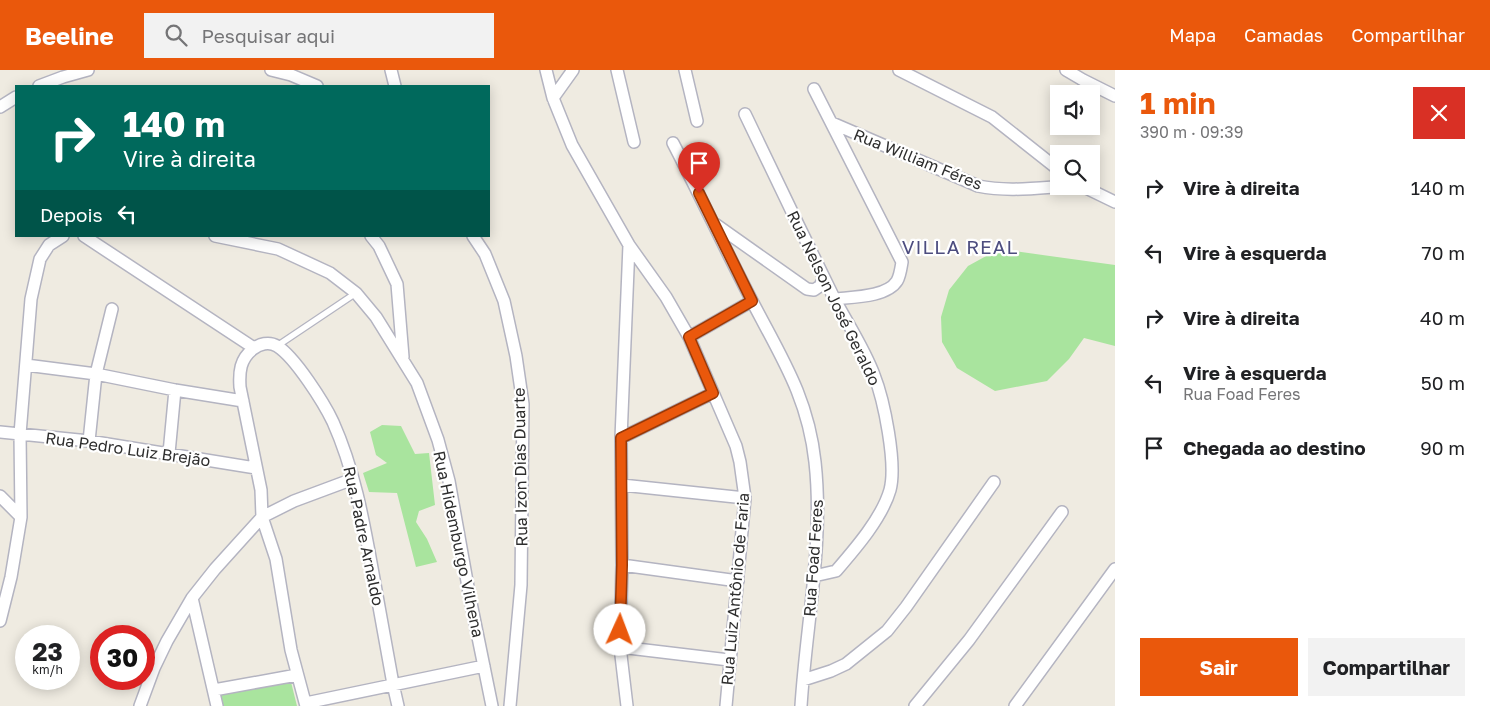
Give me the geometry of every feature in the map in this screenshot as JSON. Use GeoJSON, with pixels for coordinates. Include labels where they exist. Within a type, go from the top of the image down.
{"type":"FeatureCollection","features":[{"type":"Feature","properties":{"kind":"street"},"geometry":{"type":"LineString","coordinates":[[42,85],[88,70]]}},
{"type":"Feature","properties":{"kind":"street"},"geometry":{"type":"LineString","coordinates":[[271,70],[291,75],[315,85]]}},
{"type":"Feature","properties":{"kind":"street"},"geometry":{"type":"LineString","coordinates":[[391,70],[395,85]]}},
{"type":"Feature","properties":{"kind":"street","name":"Rua Luiz Antônio de Faria"},"geometry":{"type":"LineString","coordinates":[[546,70],[553,98],[572,145],[629,245],[666,297],[689,337],[736,446],[745,498],[726,706]]}},
{"type":"Feature","properties":{"kind":"street"},"geometry":{"type":"LineString","coordinates":[[553,98],[573,70]]}},
{"type":"Feature","properties":{"kind":"street"},"geometry":{"type":"LineString","coordinates":[[617,70],[634,142]]}},
{"type":"Feature","properties":{"kind":"street"},"geometry":{"type":"LineString","coordinates":[[685,70],[697,121]]}},
{"type":"Feature","properties":{"kind":"street"},"geometry":{"type":"LineString","coordinates":[[899,70],[992,117],[1050,163]]}},
{"type":"Feature","properties":{"kind":"street"},"geometry":{"type":"LineString","coordinates":[[1066,70],[1115,96]]}},
{"type":"Feature","properties":{"kind":"street"},"geometry":{"type":"LineString","coordinates":[[814,88],[902,262],[898,280],[890,289],[874,294],[835,299]]}},
{"type":"Feature","properties":{"kind":"street"},"geometry":{"type":"LineString","coordinates":[[0,107],[15,98]]}},
{"type":"Feature","properties":{"kind":"street","name":"Rua Nelson José Geraldo"},"geometry":{"type":"LineString","coordinates":[[745,114],[824,278],[874,373],[882,396],[888,429],[892,468],[890,488],[875,519],[836,571],[814,576]]}},
{"type":"Feature","properties":{"kind":"street","name":"Rua William Féres"},"geometry":{"type":"LineString","coordinates":[[832,123],[978,186],[1011,190],[1050,187]]}},
{"type":"Feature","properties":{"kind":"street","name":"Rua Foad Feres"},"geometry":{"type":"LineString","coordinates":[[673,143],[752,301],[790,370],[809,423],[815,461],[818,507],[814,576],[802,680],[801,706]]}},
{"type":"Feature","properties":{"kind":"street"},"geometry":{"type":"LineString","coordinates":[[1100,195],[1115,202]]}},
{"type":"Feature","properties":{"kind":"street"},"geometry":{"type":"LineString","coordinates":[[715,224],[807,288],[814,290],[820,286],[824,278]]}},
{"type":"Feature","properties":{"kind":"street"},"geometry":{"type":"LineString","coordinates":[[1,615],[16,554],[21,517],[20,434],[31,299],[40,259],[49,245],[61,237]]}},
{"type":"Feature","properties":{"kind":"street"},"geometry":{"type":"LineString","coordinates":[[86,237],[254,348]]}},
{"type":"Feature","properties":{"kind":"street","name":"Rua Hidemburgo Vilhena"},"geometry":{"type":"LineString","coordinates":[[220,237],[278,249],[330,273],[356,293],[376,317],[418,382],[438,440],[449,481],[492,706]]}},
{"type":"Feature","properties":{"kind":"street"},"geometry":{"type":"LineString","coordinates":[[372,237],[379,246],[397,284],[403,359]]}},
{"type":"Feature","properties":{"kind":"street","name":"Rua Izon Dias Duarte"},"geometry":{"type":"LineString","coordinates":[[474,237],[485,254],[504,301],[516,356],[523,404],[521,585],[510,706]]}},
{"type":"Feature","properties":{"kind":"street"},"geometry":{"type":"LineString","coordinates":[[627,706],[620,646],[622,565],[621,438],[629,245]]}},
{"type":"Feature","properties":{"kind":"street"},"geometry":{"type":"LineString","coordinates":[[689,337],[752,301]]}},
{"type":"Feature","properties":{"kind":"street"},"geometry":{"type":"LineString","coordinates":[[89,441],[96,374],[112,309]]}},
{"type":"Feature","properties":{"kind":"street"},"geometry":{"type":"LineString","coordinates":[[277,346],[268,343],[254,348],[241,365],[239,375],[261,490],[262,517],[276,559],[291,650],[306,705],[393,684],[484,666]]}},
{"type":"Feature","properties":{"kind":"street","name":"Rua Padre Arnaldo"},"geometry":{"type":"LineString","coordinates":[[277,346],[304,375],[332,420],[347,457],[363,516],[398,706]]}},
{"type":"Feature","properties":{"kind":"street"},"geometry":{"type":"LineString","coordinates":[[26,364],[96,374],[243,401]]}},
{"type":"Feature","properties":{"kind":"street"},"geometry":{"type":"LineString","coordinates":[[169,453],[175,390]]}},
{"type":"Feature","properties":{"kind":"street"},"geometry":{"type":"LineString","coordinates":[[621,438],[713,393]]}},
{"type":"Feature","properties":{"kind":"street","name":"Rua Pedro Luiz Brejão"},"geometry":{"type":"LineString","coordinates":[[0,432],[89,441],[256,468]]}},
{"type":"Feature","properties":{"kind":"street"},"geometry":{"type":"LineString","coordinates":[[140,706],[154,668],[167,641],[192,598],[262,517],[294,501],[354,478]]}},
{"type":"Feature","properties":{"kind":"street"},"geometry":{"type":"LineString","coordinates":[[802,680],[831,672],[846,664],[887,631],[906,608],[994,482]]}},
{"type":"Feature","properties":{"kind":"street"},"geometry":{"type":"LineString","coordinates":[[622,485],[745,498]]}},
{"type":"Feature","properties":{"kind":"street"},"geometry":{"type":"LineString","coordinates":[[0,496],[21,517]]}},
{"type":"Feature","properties":{"kind":"street"},"geometry":{"type":"LineString","coordinates":[[915,706],[969,640],[1062,512]]}},
{"type":"Feature","properties":{"kind":"street"},"geometry":{"type":"LineString","coordinates":[[622,565],[738,581]]}},
{"type":"Feature","properties":{"kind":"street"},"geometry":{"type":"LineString","coordinates":[[1014,706],[1115,569]]}},
{"type":"Feature","properties":{"kind":"street"},"geometry":{"type":"LineString","coordinates":[[192,598],[217,706]]}},
{"type":"Feature","properties":{"kind":"street"},"geometry":{"type":"LineString","coordinates":[[620,646],[729,660]]}},
{"type":"Feature","properties":{"kind":"street"},"geometry":{"type":"LineString","coordinates":[[214,690],[297,674]]}},
{"type":"Feature","properties":{"kind":"lane"},"geometry":{"type":"LineString","coordinates":[[277,346],[356,293]]}},
{"type":"Feature","properties":{"kind":"green space"},"geometry":{"type":"Polygon","coordinates":[[[999,249],[1115,265],[1115,346],[1084,338],[1069,359],[1047,381],[995,391],[957,368],[942,342],[941,317],[949,290],[968,266],[999,249]]]}},
{"type":"Feature","properties":{"kind":"green space"},"geometry":{"type":"Polygon","coordinates":[[[382,425],[401,426],[415,454],[429,453],[435,505],[419,511],[416,522],[427,539],[437,562],[416,567],[397,493],[369,492],[363,473],[387,463],[376,455],[370,432],[382,425]]]}},
{"type":"Feature","properties":{"kind":"green space"},"geometry":{"type":"Polygon","coordinates":[[[291,682],[297,706],[222,706],[219,691],[291,682]]]}},
{"type":"Feature","properties":{"kind":"district","name":"VILLA REAL"},"geometry":{"type":"Point","coordinates":[960,247]}},
{"type":"Feature","properties":{"kind":"route"},"geometry":{"type":"LineString","coordinates":[[620,630],[622,565],[621,438],[713,393],[689,337],[752,301],[699,193]]}}]}
